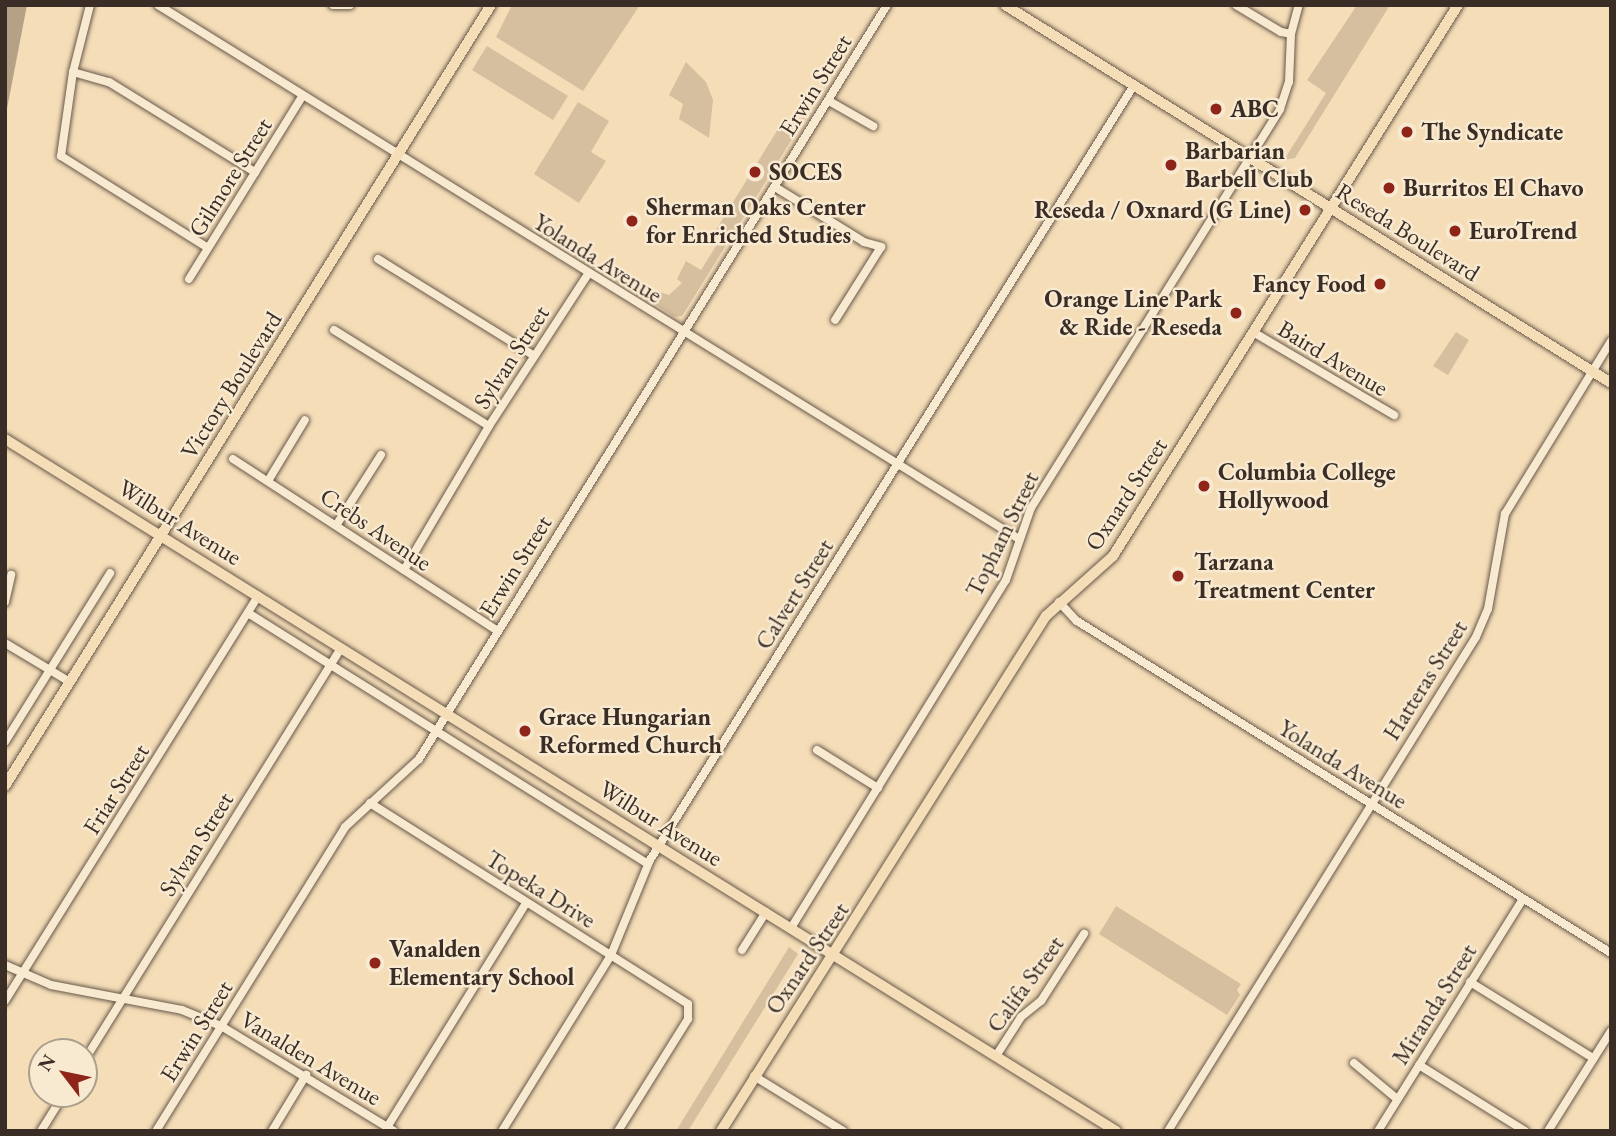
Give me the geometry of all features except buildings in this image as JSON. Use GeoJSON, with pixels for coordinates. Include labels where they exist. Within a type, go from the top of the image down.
{"type":"FeatureCollection","features":[{"type":"Feature","properties":{"kind":"main road","name":"Victory Boulevard"},"geometry":{"type":"LineString","coordinates":[[5,786],[491,5]]}},
{"type":"Feature","properties":{"kind":"main road","name":"Reseda Boulevard"},"geometry":{"type":"LineString","coordinates":[[1005,5],[1611,383]]}},
{"type":"Feature","properties":{"kind":"main road","name":"Oxnard Street"},"geometry":{"type":"LineString","coordinates":[[721,1131],[1059,602],[1114,556],[1458,5]]}},
{"type":"Feature","properties":{"kind":"main road","name":"Wilbur Avenue"},"geometry":{"type":"LineString","coordinates":[[5,439],[1116,1131]]}},
{"type":"Feature","properties":{"kind":"street"},"geometry":{"type":"LineString","coordinates":[[90,5],[73,72],[61,156],[208,248]]}},
{"type":"Feature","properties":{"kind":"street","name":"Yolanda Avenue"},"geometry":{"type":"LineString","coordinates":[[158,5],[683,334],[1019,539]]}},
{"type":"Feature","properties":{"kind":"street"},"geometry":{"type":"LineString","coordinates":[[333,5],[348,6]]}},
{"type":"Feature","properties":{"kind":"street","name":"Erwin Street"},"geometry":{"type":"LineString","coordinates":[[156,1131],[345,827],[414,767],[887,5]]}},
{"type":"Feature","properties":{"kind":"street"},"geometry":{"type":"LineString","coordinates":[[1236,5],[1280,32],[1291,34]]}},
{"type":"Feature","properties":{"kind":"street","name":"Topham Street"},"geometry":{"type":"LineString","coordinates":[[791,928],[1006,580],[1019,539],[1037,497],[1251,158],[1287,93],[1291,34],[1299,5]]}},
{"type":"Feature","properties":{"kind":"street"},"geometry":{"type":"LineString","coordinates":[[73,72],[109,82],[255,172]]}},
{"type":"Feature","properties":{"kind":"street","name":"Calvert Street"},"geometry":{"type":"LineString","coordinates":[[502,1131],[611,955],[648,864],[1133,85]]}},
{"type":"Feature","properties":{"kind":"street","name":"Gilmore Street"},"geometry":{"type":"LineString","coordinates":[[189,279],[303,95]]}},
{"type":"Feature","properties":{"kind":"street"},"geometry":{"type":"LineString","coordinates":[[829,101],[873,126]]}},
{"type":"Feature","properties":{"kind":"street"},"geometry":{"type":"LineString","coordinates":[[775,187],[864,242],[881,247],[835,320]]}},
{"type":"Feature","properties":{"kind":"street"},"geometry":{"type":"LineString","coordinates":[[378,259],[533,355]]}},
{"type":"Feature","properties":{"kind":"street","name":"Sylvan Street"},"geometry":{"type":"LineString","coordinates":[[404,570],[533,355],[588,274]]}},
{"type":"Feature","properties":{"kind":"street"},"geometry":{"type":"LineString","coordinates":[[334,330],[489,426]]}},
{"type":"Feature","properties":{"kind":"street","name":"Baird Avenue"},"geometry":{"type":"LineString","coordinates":[[1252,332],[1394,415]]}},
{"type":"Feature","properties":{"kind":"street","name":"Hatteras Street"},"geometry":{"type":"LineString","coordinates":[[1168,1131],[1476,637],[1488,609],[1504,514],[1611,341]]}},
{"type":"Feature","properties":{"kind":"street"},"geometry":{"type":"LineString","coordinates":[[268,481],[305,420]]}},
{"type":"Feature","properties":{"kind":"street"},"geometry":{"type":"LineString","coordinates":[[337,524],[381,454]]}},
{"type":"Feature","properties":{"kind":"street","name":"Crebs Avenue"},"geometry":{"type":"LineString","coordinates":[[233,459],[498,631]]}},
{"type":"Feature","properties":{"kind":"street"},"geometry":{"type":"LineString","coordinates":[[5,742],[110,573]]}},
{"type":"Feature","properties":{"kind":"street"},"geometry":{"type":"LineString","coordinates":[[5,602],[11,575]]}},
{"type":"Feature","properties":{"kind":"street","name":"Friar Street"},"geometry":{"type":"LineString","coordinates":[[5,1001],[258,596]]}},
{"type":"Feature","properties":{"kind":"street","name":"Yolanda Avenue"},"geometry":{"type":"LineString","coordinates":[[1059,602],[1077,621],[1611,954]]}},
{"type":"Feature","properties":{"kind":"street","name":"Wilbur Avenue"},"geometry":{"type":"LineString","coordinates":[[248,613],[648,864]]}},
{"type":"Feature","properties":{"kind":"street"},"geometry":{"type":"LineString","coordinates":[[5,643],[70,682]]}},
{"type":"Feature","properties":{"kind":"street","name":"Sylvan Street"},"geometry":{"type":"LineString","coordinates":[[98,1039],[341,648]]}},
{"type":"Feature","properties":{"kind":"street"},"geometry":{"type":"LineString","coordinates":[[817,750],[878,788]]}},
{"type":"Feature","properties":{"kind":"street","name":"Topeka Drive"},"geometry":{"type":"LineString","coordinates":[[370,803],[685,1001],[690,1009],[688,1019],[618,1131]]}},
{"type":"Feature","properties":{"kind":"street","name":"Miranda Street"},"geometry":{"type":"LineString","coordinates":[[1378,1131],[1523,899]]}},
{"type":"Feature","properties":{"kind":"street"},"geometry":{"type":"LineString","coordinates":[[389,1129],[526,902]]}},
{"type":"Feature","properties":{"kind":"street"},"geometry":{"type":"LineString","coordinates":[[742,950],[766,912]]}},
{"type":"Feature","properties":{"kind":"street","name":"Califa Street"},"geometry":{"type":"LineString","coordinates":[[996,1056],[1021,1017],[1041,1001],[1084,934]]}},
{"type":"Feature","properties":{"kind":"street","name":"Vanalden Avenue"},"geometry":{"type":"LineString","coordinates":[[5,965],[61,988],[182,1010],[221,1026],[306,1075],[389,1129]]}},
{"type":"Feature","properties":{"kind":"street"},"geometry":{"type":"LineString","coordinates":[[1470,982],[1593,1058]]}},
{"type":"Feature","properties":{"kind":"street"},"geometry":{"type":"LineString","coordinates":[[1548,1131],[1611,1031]]}},
{"type":"Feature","properties":{"kind":"street"},"geometry":{"type":"LineString","coordinates":[[1354,1063],[1397,1099]]}},
{"type":"Feature","properties":{"kind":"street"},"geometry":{"type":"LineString","coordinates":[[1419,1065],[1525,1131]]}},
{"type":"Feature","properties":{"kind":"street"},"geometry":{"type":"LineString","coordinates":[[271,1131],[306,1075]]}},
{"type":"Feature","properties":{"kind":"street"},"geometry":{"type":"LineString","coordinates":[[754,1076],[843,1131]]}},
{"type":"Feature","properties":{"kind":"street"},"geometry":{"type":"LineString","coordinates":[[41,1131],[55,1108]]}},
{"type":"Feature","properties":{"kind":"shaded area"},"geometry":{"type":"Polygon","coordinates":[[[5,5],[27,5],[5,119],[5,5]]]}},
{"type":"Feature","properties":{"kind":"shaded area"},"geometry":{"type":"Polygon","coordinates":[[[512,5],[640,5],[583,91],[496,37],[512,5]]]}},
{"type":"Feature","properties":{"kind":"shaded area"},"geometry":{"type":"Polygon","coordinates":[[[1357,5],[1390,5],[1295,158],[1284,160],[1326,93],[1307,80],[1357,5]]]}},
{"type":"Feature","properties":{"kind":"shaded area"},"geometry":{"type":"Polygon","coordinates":[[[487,46],[568,96],[553,120],[472,70],[487,46]]]}},
{"type":"Feature","properties":{"kind":"shaded area"},"geometry":{"type":"Polygon","coordinates":[[[686,62],[706,82],[713,100],[709,138],[679,119],[683,104],[669,95],[686,62]]]}},
{"type":"Feature","properties":{"kind":"shaded area"},"geometry":{"type":"Polygon","coordinates":[[[578,102],[609,121],[591,152],[606,161],[579,203],[534,174],[578,102]]]}},
{"type":"Feature","properties":{"kind":"shaded area"},"geometry":{"type":"Polygon","coordinates":[[[805,118],[682,316],[675,317],[647,299],[657,291],[669,295],[682,283],[677,279],[686,261],[701,270],[721,238],[714,233],[783,121],[805,118]]]}},
{"type":"Feature","properties":{"kind":"shaded area"},"geometry":{"type":"Polygon","coordinates":[[[1456,332],[1469,340],[1448,375],[1433,366],[1456,332]]]}},
{"type":"Feature","properties":{"kind":"shaded area"},"geometry":{"type":"Polygon","coordinates":[[[1116,906],[1241,984],[1237,990],[1240,995],[1227,1015],[1099,934],[1116,906]]]}},
{"type":"Feature","properties":{"kind":"shaded area"},"geometry":{"type":"Polygon","coordinates":[[[789,947],[798,954],[688,1131],[676,1131],[789,947]]]}},
{"type":"Feature","properties":{"kind":"place","name":"ABC"},"geometry":{"type":"Point","coordinates":[1216,109]}},
{"type":"Feature","properties":{"kind":"place","name":"The Syndicate"},"geometry":{"type":"Point","coordinates":[1407,132]}},
{"type":"Feature","properties":{"kind":"place","name":"Barbarian Barbell Club"},"geometry":{"type":"Point","coordinates":[1171,165]}},
{"type":"Feature","properties":{"kind":"place","name":"SOCES"},"geometry":{"type":"Point","coordinates":[755,172]}},
{"type":"Feature","properties":{"kind":"place","name":"Burritos El Chavo"},"geometry":{"type":"Point","coordinates":[1389,188]}},
{"type":"Feature","properties":{"kind":"place","name":"Reseda / Oxnard (G Line)"},"geometry":{"type":"Point","coordinates":[1305,210]}},
{"type":"Feature","properties":{"kind":"place","name":"Sherman Oaks Center for Enriched Studies"},"geometry":{"type":"Point","coordinates":[632,221]}},
{"type":"Feature","properties":{"kind":"place","name":"EuroTrend"},"geometry":{"type":"Point","coordinates":[1455,231]}},
{"type":"Feature","properties":{"kind":"place","name":"Fancy Food"},"geometry":{"type":"Point","coordinates":[1380,284]}},
{"type":"Feature","properties":{"kind":"place","name":"Orange Line Park & Ride - Reseda"},"geometry":{"type":"Point","coordinates":[1236,313]}},
{"type":"Feature","properties":{"kind":"place","name":"Columbia College Hollywood"},"geometry":{"type":"Point","coordinates":[1204,486]}},
{"type":"Feature","properties":{"kind":"place","name":"Tarzana Treatment Center"},"geometry":{"type":"Point","coordinates":[1178,576]}},
{"type":"Feature","properties":{"kind":"place","name":"Grace Hungarian Reformed Church"},"geometry":{"type":"Point","coordinates":[525,731]}},
{"type":"Feature","properties":{"kind":"place","name":"Vanalden Elementary School"},"geometry":{"type":"Point","coordinates":[375,963]}}]}
